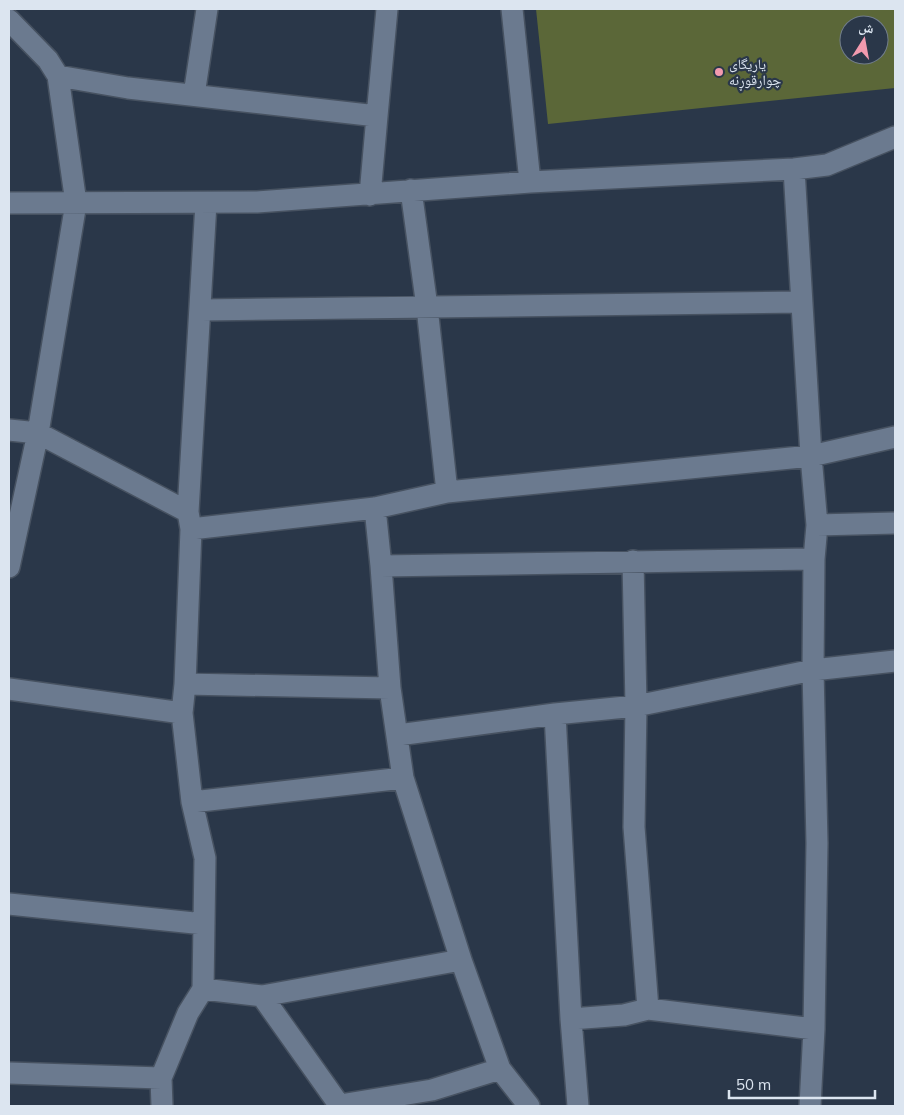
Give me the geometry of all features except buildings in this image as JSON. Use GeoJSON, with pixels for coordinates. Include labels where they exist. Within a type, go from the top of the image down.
{"type":"FeatureCollection","features":[{"type":"Feature","properties":{"kind":"street"},"geometry":{"type":"LineString","coordinates":[[194,95],[207,9]]}},
{"type":"Feature","properties":{"kind":"street"},"geometry":{"type":"LineString","coordinates":[[370,195],[387,9]]}},
{"type":"Feature","properties":{"kind":"street"},"geometry":{"type":"LineString","coordinates":[[512,9],[530,182]]}},
{"type":"Feature","properties":{"kind":"street"},"geometry":{"type":"LineString","coordinates":[[9,20],[48,60],[58,76],[76,203],[38,433],[9,567]]}},
{"type":"Feature","properties":{"kind":"street"},"geometry":{"type":"LineString","coordinates":[[58,76],[128,88],[377,116]]}},
{"type":"Feature","properties":{"kind":"street"},"geometry":{"type":"LineString","coordinates":[[9,203],[257,202],[530,182],[794,169],[827,166],[895,137]]}},
{"type":"Feature","properties":{"kind":"street"},"geometry":{"type":"LineString","coordinates":[[794,169],[810,456],[817,525],[814,559],[817,843],[814,1029],[810,1106]]}},
{"type":"Feature","properties":{"kind":"street"},"geometry":{"type":"LineString","coordinates":[[411,190],[427,307],[446,492]]}},
{"type":"Feature","properties":{"kind":"street"},"geometry":{"type":"LineString","coordinates":[[162,1106],[162,1078],[188,1013],[203,989],[205,858],[192,802],[182,713],[185,684],[189,520],[206,203]]}},
{"type":"Feature","properties":{"kind":"street"},"geometry":{"type":"LineString","coordinates":[[200,310],[801,302]]}},
{"type":"Feature","properties":{"kind":"street"},"geometry":{"type":"LineString","coordinates":[[11,433],[38,433],[189,520],[374,508],[446,492],[810,456],[895,437]]}},
{"type":"Feature","properties":{"kind":"street"},"geometry":{"type":"LineString","coordinates":[[374,508],[381,566],[390,688],[403,778],[461,960],[500,1069],[530,1106]]}},
{"type":"Feature","properties":{"kind":"street"},"geometry":{"type":"LineString","coordinates":[[817,525],[895,524]]}},
{"type":"Feature","properties":{"kind":"street"},"geometry":{"type":"LineString","coordinates":[[381,566],[814,559]]}},
{"type":"Feature","properties":{"kind":"street"},"geometry":{"type":"LineString","coordinates":[[633,561],[636,706],[634,827],[648,1009]]}},
{"type":"Feature","properties":{"kind":"street"},"geometry":{"type":"LineString","coordinates":[[398,735],[555,714],[636,706],[814,670],[895,661]]}},
{"type":"Feature","properties":{"kind":"street"},"geometry":{"type":"LineString","coordinates":[[185,684],[390,688]]}},
{"type":"Feature","properties":{"kind":"street"},"geometry":{"type":"LineString","coordinates":[[9,690],[182,713]]}},
{"type":"Feature","properties":{"kind":"street"},"geometry":{"type":"LineString","coordinates":[[555,714],[571,1018],[578,1106]]}},
{"type":"Feature","properties":{"kind":"street"},"geometry":{"type":"LineString","coordinates":[[192,802],[403,778]]}},
{"type":"Feature","properties":{"kind":"street"},"geometry":{"type":"LineString","coordinates":[[9,904],[204,924]]}},
{"type":"Feature","properties":{"kind":"street"},"geometry":{"type":"LineString","coordinates":[[203,989],[262,996],[461,960]]}},
{"type":"Feature","properties":{"kind":"street"},"geometry":{"type":"LineString","coordinates":[[262,996],[340,1106],[432,1090],[500,1069]]}},
{"type":"Feature","properties":{"kind":"street"},"geometry":{"type":"LineString","coordinates":[[571,1018],[624,1015],[648,1009],[814,1029]]}},
{"type":"Feature","properties":{"kind":"street"},"geometry":{"type":"LineString","coordinates":[[9,1073],[162,1078]]}},
{"type":"Feature","properties":{"kind":"green space","name":"یاریگای چوارقوڕنە"},"geometry":{"type":"Polygon","coordinates":[[[536,9],[895,9],[895,88],[548,124],[536,9]]]}},
{"type":"Feature","properties":{"kind":"place","name":"یاریگای چوارقوڕنە"},"geometry":{"type":"Point","coordinates":[719,72]}}]}
